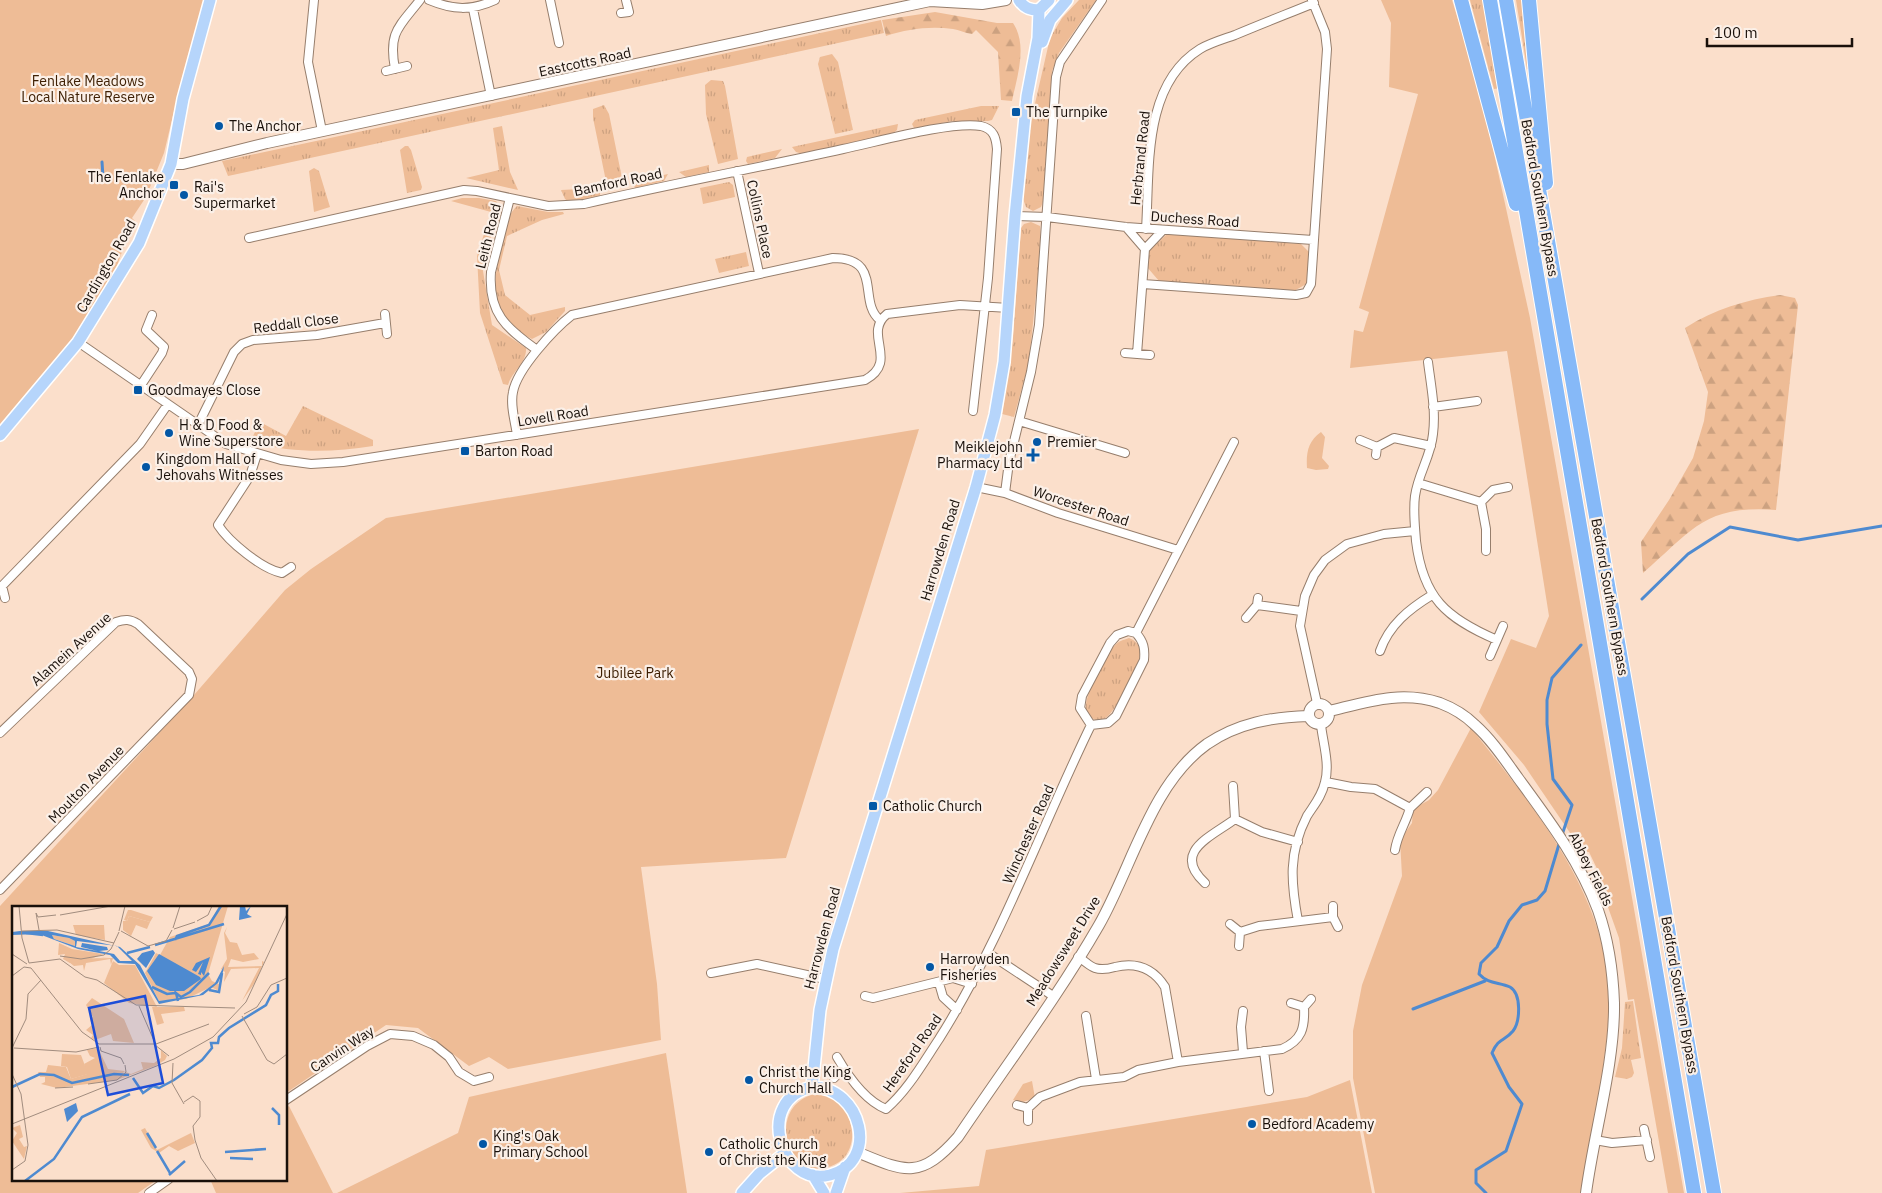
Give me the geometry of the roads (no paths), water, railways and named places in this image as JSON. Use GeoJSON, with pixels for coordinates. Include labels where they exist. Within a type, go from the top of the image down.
{"type":"FeatureCollection","features":[{"type":"Feature","properties":{"kind":"highway"},"geometry":{"type":"LineString","coordinates":[[1461,0],[1537,279]]}},
{"type":"Feature","properties":{"kind":"highway","name":"Bedford Southern Bypass"},"geometry":{"type":"LineString","coordinates":[[1490,0],[1694,1193]]}},
{"type":"Feature","properties":{"kind":"highway","name":"Bedford Southern Bypass"},"geometry":{"type":"LineString","coordinates":[[1506,0],[1714,1193]]}},
{"type":"Feature","properties":{"kind":"highway"},"geometry":{"type":"LineString","coordinates":[[1529,0],[1554,278]]}},
{"type":"Feature","properties":{"kind":"main road","name":"Cardington Road"},"geometry":{"type":"LineString","coordinates":[[0,435],[78,342],[138,243],[172,164],[183,99],[210,0]]}},
{"type":"Feature","properties":{"kind":"main road"},"geometry":{"type":"LineString","coordinates":[[1019,0],[1022,5],[1030,10],[1039,10],[1049,0]]}},
{"type":"Feature","properties":{"kind":"main road"},"geometry":{"type":"LineString","coordinates":[[1035,59],[1041,51],[1050,20],[1067,0]]}},
{"type":"Feature","properties":{"kind":"main road","name":"Harrowden Road"},"geometry":{"type":"LineString","coordinates":[[812,1087],[813,1058],[826,979],[854,875],[976,487],[995,415],[1004,362],[1015,216],[1027,96],[1035,59],[1039,10]]}},
{"type":"Feature","properties":{"kind":"main road"},"geometry":{"type":"LineString","coordinates":[[836,1193],[845,1167],[857,1152],[860,1137],[860,1129],[851,1106],[834,1091],[812,1087],[794,1096],[781,1114],[779,1137],[785,1153],[795,1164],[813,1174],[828,1175],[845,1167]]}},
{"type":"Feature","properties":{"kind":"main road"},"geometry":{"type":"LineString","coordinates":[[742,1193],[759,1174],[785,1153]]}},
{"type":"Feature","properties":{"kind":"main road"},"geometry":{"type":"LineString","coordinates":[[813,1174],[824,1193]]}},
{"type":"Feature","properties":{"kind":"street"},"geometry":{"type":"LineString","coordinates":[[314,0],[308,62],[322,131]]}},
{"type":"Feature","properties":{"kind":"street"},"geometry":{"type":"LineString","coordinates":[[395,68],[392,40],[420,0]]}},
{"type":"Feature","properties":{"kind":"street"},"geometry":{"type":"LineString","coordinates":[[429,0],[461,10],[473,9],[495,0]]}},
{"type":"Feature","properties":{"kind":"street"},"geometry":{"type":"LineString","coordinates":[[550,0],[559,43]]}},
{"type":"Feature","properties":{"kind":"street"},"geometry":{"type":"LineString","coordinates":[[620,13],[629,12],[626,0]]}},
{"type":"Feature","properties":{"kind":"street","name":"Eastcotts Road"},"geometry":{"type":"LineString","coordinates":[[172,164],[183,164],[322,131],[930,1],[982,4],[1006,0]]}},
{"type":"Feature","properties":{"kind":"street"},"geometry":{"type":"LineString","coordinates":[[1005,493],[1009,462],[1032,372],[1039,325],[1056,83],[1060,62],[1102,0]]}},
{"type":"Feature","properties":{"kind":"street"},"geometry":{"type":"LineString","coordinates":[[1143,284],[1296,295],[1306,293],[1312,284],[1313,240],[1327,49],[1324,32],[1313,2]]}},
{"type":"Feature","properties":{"kind":"street","name":"Herbrand Road"},"geometry":{"type":"LineString","coordinates":[[1146,228],[1154,125],[1159,100],[1170,77],[1180,65],[1200,49],[1313,2]]}},
{"type":"Feature","properties":{"kind":"street"},"geometry":{"type":"LineString","coordinates":[[473,9],[491,96]]}},
{"type":"Feature","properties":{"kind":"street"},"geometry":{"type":"LineString","coordinates":[[386,70],[408,66]]}},
{"type":"Feature","properties":{"kind":"street","name":"Bamford Road"},"geometry":{"type":"LineString","coordinates":[[249,238],[464,190],[548,206],[584,204],[964,125],[983,127],[992,131],[996,138],[997,149],[985,307]]}},
{"type":"Feature","properties":{"kind":"street","name":"Collins Place"},"geometry":{"type":"LineString","coordinates":[[737,171],[759,273]]}},
{"type":"Feature","properties":{"kind":"street","name":"Leith Road"},"geometry":{"type":"LineString","coordinates":[[510,198],[491,272],[490,284],[498,315],[514,334],[537,350]]}},
{"type":"Feature","properties":{"kind":"street","name":"Duchess Road"},"geometry":{"type":"LineString","coordinates":[[1015,216],[1047,217],[1126,228],[1313,240]]}},
{"type":"Feature","properties":{"kind":"street"},"geometry":{"type":"LineString","coordinates":[[1126,228],[1145,249]]}},
{"type":"Feature","properties":{"kind":"street"},"geometry":{"type":"LineString","coordinates":[[1137,354],[1145,249],[1163,230]]}},
{"type":"Feature","properties":{"kind":"street"},"geometry":{"type":"LineString","coordinates":[[517,435],[512,402],[514,385],[537,350],[560,324],[572,315],[833,258],[847,258],[855,261],[865,277],[872,311],[880,320],[887,314],[900,311],[960,305],[1009,308]]}},
{"type":"Feature","properties":{"kind":"street"},"geometry":{"type":"LineString","coordinates":[[973,412],[985,307]]}},
{"type":"Feature","properties":{"kind":"street"},"geometry":{"type":"LineString","coordinates":[[385,314],[387,334]]}},
{"type":"Feature","properties":{"kind":"street"},"geometry":{"type":"LineString","coordinates":[[141,386],[162,354],[164,347],[146,330],[152,316]]}},
{"type":"Feature","properties":{"kind":"street","name":"Lovell Road"},"geometry":{"type":"LineString","coordinates":[[78,342],[226,444],[257,454],[311,464],[343,462],[865,380],[874,374],[880,365],[882,354],[877,330],[880,320]]}},
{"type":"Feature","properties":{"kind":"street","name":"Reddall Close"},"geometry":{"type":"LineString","coordinates":[[198,425],[234,352],[242,344],[268,337],[317,335],[385,323]]}},
{"type":"Feature","properties":{"kind":"street"},"geometry":{"type":"LineString","coordinates":[[1125,353],[1150,355]]}},
{"type":"Feature","properties":{"kind":"street"},"geometry":{"type":"LineString","coordinates":[[1428,362],[1433,407],[1431,446],[1418,484],[1414,510],[1415,531],[1424,579],[1432,595],[1444,610],[1458,621],[1497,640]]}},
{"type":"Feature","properties":{"kind":"street"},"geometry":{"type":"LineString","coordinates":[[1433,407],[1477,402]]}},
{"type":"Feature","properties":{"kind":"street"},"geometry":{"type":"LineString","coordinates":[[6,598],[1,586],[140,444],[168,404]]}},
{"type":"Feature","properties":{"kind":"street"},"geometry":{"type":"LineString","coordinates":[[1019,421],[1079,441],[1125,453]]}},
{"type":"Feature","properties":{"kind":"street"},"geometry":{"type":"LineString","coordinates":[[1360,440],[1376,451],[1394,438],[1431,446]]}},
{"type":"Feature","properties":{"kind":"street"},"geometry":{"type":"LineString","coordinates":[[1136,633],[1234,442]]}},
{"type":"Feature","properties":{"kind":"street"},"geometry":{"type":"LineString","coordinates":[[257,454],[250,476],[218,525],[225,536],[272,571],[282,573],[291,567]]}},
{"type":"Feature","properties":{"kind":"street"},"geometry":{"type":"LineString","coordinates":[[1418,484],[1481,502]]}},
{"type":"Feature","properties":{"kind":"street","name":"Worcester Road"},"geometry":{"type":"LineString","coordinates":[[976,487],[1005,493],[1058,513],[1178,550]]}},
{"type":"Feature","properties":{"kind":"street"},"geometry":{"type":"LineString","coordinates":[[1481,502],[1493,490],[1508,487]]}},
{"type":"Feature","properties":{"kind":"street"},"geometry":{"type":"LineString","coordinates":[[1481,502],[1486,529],[1486,551]]}},
{"type":"Feature","properties":{"kind":"street"},"geometry":{"type":"LineString","coordinates":[[1317,703],[1310,661],[1303,642],[1302,611],[1314,575],[1334,552],[1362,539],[1415,531]]}},
{"type":"Feature","properties":{"kind":"street"},"geometry":{"type":"LineString","coordinates":[[1380,651],[1384,639],[1401,616],[1432,595]]}},
{"type":"Feature","properties":{"kind":"street"},"geometry":{"type":"LineString","coordinates":[[1246,618],[1258,601],[1302,611]]}},
{"type":"Feature","properties":{"kind":"street","name":"Alamein Avenue"},"geometry":{"type":"LineString","coordinates":[[0,733],[116,622],[122,620],[130,619],[138,624],[189,672],[192,679],[189,695]]}},
{"type":"Feature","properties":{"kind":"street"},"geometry":{"type":"LineString","coordinates":[[1490,656],[1504,626]]}},
{"type":"Feature","properties":{"kind":"street"},"geometry":{"type":"LineString","coordinates":[[1128,631],[1136,633],[1142,640],[1145,650],[1144,660],[1116,716],[1108,722],[1091,725],[1080,708],[1082,696],[1110,643],[1117,635],[1128,631]]}},
{"type":"Feature","properties":{"kind":"street"},"geometry":{"type":"LineString","coordinates":[[1376,634],[1384,639]]}},
{"type":"Feature","properties":{"kind":"street","name":"Moulton Avenue"},"geometry":{"type":"LineString","coordinates":[[0,890],[189,695]]}},
{"type":"Feature","properties":{"kind":"street","name":"Abbey Fields"},"geometry":{"type":"LineString","coordinates":[[1329,711],[1378,698],[1410,697],[1441,704],[1458,712],[1475,724],[1493,744],[1562,840],[1585,881],[1598,910],[1606,940],[1614,1003],[1612,1035],[1586,1193]]}},
{"type":"Feature","properties":{"kind":"street"},"geometry":{"type":"LineString","coordinates":[[1317,703],[1325,705],[1329,711],[1327,719],[1321,725],[1313,723],[1308,716],[1311,707],[1317,703]]}},
{"type":"Feature","properties":{"kind":"street","name":"Meadowsweet Drive"},"geometry":{"type":"LineString","coordinates":[[857,1152],[903,1169],[921,1167],[939,1157],[958,1137],[1099,924],[1165,790],[1183,767],[1207,745],[1248,724],[1269,718],[1308,716]]}},
{"type":"Feature","properties":{"kind":"street","name":"Winchester Road"},"geometry":{"type":"LineString","coordinates":[[957,1010],[988,954],[1091,725]]}},
{"type":"Feature","properties":{"kind":"street"},"geometry":{"type":"LineString","coordinates":[[1298,921],[1291,881],[1298,842],[1305,822],[1326,782],[1326,756],[1321,725]]}},
{"type":"Feature","properties":{"kind":"street"},"geometry":{"type":"LineString","coordinates":[[1326,782],[1375,789],[1410,808]]}},
{"type":"Feature","properties":{"kind":"street"},"geometry":{"type":"LineString","coordinates":[[1233,786],[1235,819]]}},
{"type":"Feature","properties":{"kind":"street"},"geometry":{"type":"LineString","coordinates":[[1395,850],[1396,840],[1407,821],[1410,808],[1427,792]]}},
{"type":"Feature","properties":{"kind":"street"},"geometry":{"type":"LineString","coordinates":[[1235,819],[1262,832],[1298,842]]}},
{"type":"Feature","properties":{"kind":"street"},"geometry":{"type":"LineString","coordinates":[[1206,883],[1191,873],[1192,861],[1200,843],[1211,838],[1235,819]]}},
{"type":"Feature","properties":{"kind":"street"},"geometry":{"type":"LineString","coordinates":[[1333,906],[1333,917],[1338,926]]}},
{"type":"Feature","properties":{"kind":"street"},"geometry":{"type":"LineString","coordinates":[[1240,932],[1259,926],[1333,917]]}},
{"type":"Feature","properties":{"kind":"street"},"geometry":{"type":"LineString","coordinates":[[1230,924],[1240,932]]}},
{"type":"Feature","properties":{"kind":"street"},"geometry":{"type":"LineString","coordinates":[[1239,946],[1240,932]]}},
{"type":"Feature","properties":{"kind":"street"},"geometry":{"type":"LineString","coordinates":[[988,954],[1052,996]]}},
{"type":"Feature","properties":{"kind":"street"},"geometry":{"type":"LineString","coordinates":[[1078,957],[1095,968],[1106,969],[1128,964],[1152,971],[1159,978],[1165,987],[1178,1062]]}},
{"type":"Feature","properties":{"kind":"street"},"geometry":{"type":"LineString","coordinates":[[711,973],[757,964],[826,979]]}},
{"type":"Feature","properties":{"kind":"street"},"geometry":{"type":"LineString","coordinates":[[865,996],[873,998],[953,978],[972,984]]}},
{"type":"Feature","properties":{"kind":"street"},"geometry":{"type":"LineString","coordinates":[[939,983],[943,997],[957,1010]]}},
{"type":"Feature","properties":{"kind":"street"},"geometry":{"type":"LineString","coordinates":[[1028,1121],[1028,1108],[1040,1097],[1080,1082],[1124,1076],[1138,1070],[1178,1062],[1243,1052],[1282,1049],[1298,1039],[1302,1034],[1305,1022],[1304,1007],[1311,999]]}},
{"type":"Feature","properties":{"kind":"street"},"geometry":{"type":"LineString","coordinates":[[1291,1003],[1304,1007]]}},
{"type":"Feature","properties":{"kind":"street","name":"Hereford Road"},"geometry":{"type":"LineString","coordinates":[[837,1057],[843,1068],[875,1104],[886,1108],[898,1099],[957,1010]]}},
{"type":"Feature","properties":{"kind":"street"},"geometry":{"type":"LineString","coordinates":[[1243,1011],[1241,1027],[1243,1052]]}},
{"type":"Feature","properties":{"kind":"street"},"geometry":{"type":"LineString","coordinates":[[1086,1016],[1096,1079]]}},
{"type":"Feature","properties":{"kind":"street","name":"Canvin Way"},"geometry":{"type":"LineString","coordinates":[[288,1099],[367,1046],[390,1034],[414,1036],[434,1045],[448,1057],[459,1072],[474,1081],[489,1077]]}},
{"type":"Feature","properties":{"kind":"street"},"geometry":{"type":"LineString","coordinates":[[1264,1051],[1270,1091]]}},
{"type":"Feature","properties":{"kind":"street"},"geometry":{"type":"LineString","coordinates":[[834,1078],[843,1068]]}},
{"type":"Feature","properties":{"kind":"street"},"geometry":{"type":"LineString","coordinates":[[1017,1105],[1028,1108]]}},
{"type":"Feature","properties":{"kind":"street"},"geometry":{"type":"LineString","coordinates":[[1644,1129],[1650,1158]]}},
{"type":"Feature","properties":{"kind":"street"},"geometry":{"type":"LineString","coordinates":[[1595,1140],[1612,1143],[1647,1140]]}},
{"type":"Feature","properties":{"kind":"street"},"geometry":{"type":"LineString","coordinates":[[149,1193],[168,1180]]}},
{"type":"Feature","properties":{"kind":"waterway"},"geometry":{"type":"LineString","coordinates":[[102,162],[103,177]]}},
{"type":"Feature","properties":{"kind":"waterway"},"geometry":{"type":"LineString","coordinates":[[1642,599],[1688,554],[1730,527],[1798,540],[1882,526]]}},
{"type":"Feature","properties":{"kind":"waterway"},"geometry":{"type":"LineString","coordinates":[[1562,835],[1572,805],[1553,779],[1547,724],[1547,700],[1552,678],[1581,645]]}},
{"type":"Feature","properties":{"kind":"waterway"},"geometry":{"type":"LineString","coordinates":[[1486,1193],[1476,1183],[1476,1170],[1506,1151],[1522,1104],[1509,1087],[1492,1053],[1497,1044],[1510,1034],[1515,1027],[1519,1008],[1517,996],[1510,987],[1482,977],[1479,974],[1481,963],[1497,947],[1509,921],[1522,905],[1537,900],[1545,891],[1560,841]]}},
{"type":"Feature","properties":{"kind":"waterway"},"geometry":{"type":"LineString","coordinates":[[1413,1009],[1485,981]]}},
{"type":"Feature","properties":{"kind":"place","name":"The Turnpike"},"geometry":{"type":"Point","coordinates":[1016,112]}},
{"type":"Feature","properties":{"kind":"place","name":"The Anchor"},"geometry":{"type":"Point","coordinates":[219,126]}},
{"type":"Feature","properties":{"kind":"place","name":"The Fenlake Anchor"},"geometry":{"type":"Point","coordinates":[174,185]}},
{"type":"Feature","properties":{"kind":"place","name":"Rai's Supermarket"},"geometry":{"type":"Point","coordinates":[184,195]}},
{"type":"Feature","properties":{"kind":"place","name":"Goodmayes Close"},"geometry":{"type":"Point","coordinates":[138,390]}},
{"type":"Feature","properties":{"kind":"place","name":"H & D Food & Wine Superstore"},"geometry":{"type":"Point","coordinates":[169,433]}},
{"type":"Feature","properties":{"kind":"place","name":"Premier"},"geometry":{"type":"Point","coordinates":[1037,442]}},
{"type":"Feature","properties":{"kind":"place","name":"Barton Road"},"geometry":{"type":"Point","coordinates":[465,451]}},
{"type":"Feature","properties":{"kind":"place","name":"Meiklejohn Pharmacy Ltd"},"geometry":{"type":"Point","coordinates":[1033,455]}},
{"type":"Feature","properties":{"kind":"place","name":"Kingdom Hall of Jehovahs Witnesses"},"geometry":{"type":"Point","coordinates":[146,467]}},
{"type":"Feature","properties":{"kind":"place","name":"Catholic Church"},"geometry":{"type":"Point","coordinates":[873,806]}},
{"type":"Feature","properties":{"kind":"place","name":"Harrowden Fisheries"},"geometry":{"type":"Point","coordinates":[930,967]}},
{"type":"Feature","properties":{"kind":"place","name":"Christ the King Church Hall"},"geometry":{"type":"Point","coordinates":[749,1080]}},
{"type":"Feature","properties":{"kind":"place","name":"Bedford Academy"},"geometry":{"type":"Point","coordinates":[1252,1124]}},
{"type":"Feature","properties":{"kind":"place","name":"King's Oak Primary School"},"geometry":{"type":"Point","coordinates":[483,1144]}},
{"type":"Feature","properties":{"kind":"place","name":"Catholic Church of Christ the King"},"geometry":{"type":"Point","coordinates":[709,1152]}},
{"type":"Feature","properties":{"kind":"park label","name":"Fenlake Meadows Local Nature Reserve"},"geometry":{"type":"Point","coordinates":[88,89]}},
{"type":"Feature","properties":{"kind":"park label","name":"Jubilee Park"},"geometry":{"type":"Point","coordinates":[635,673]}}]}
